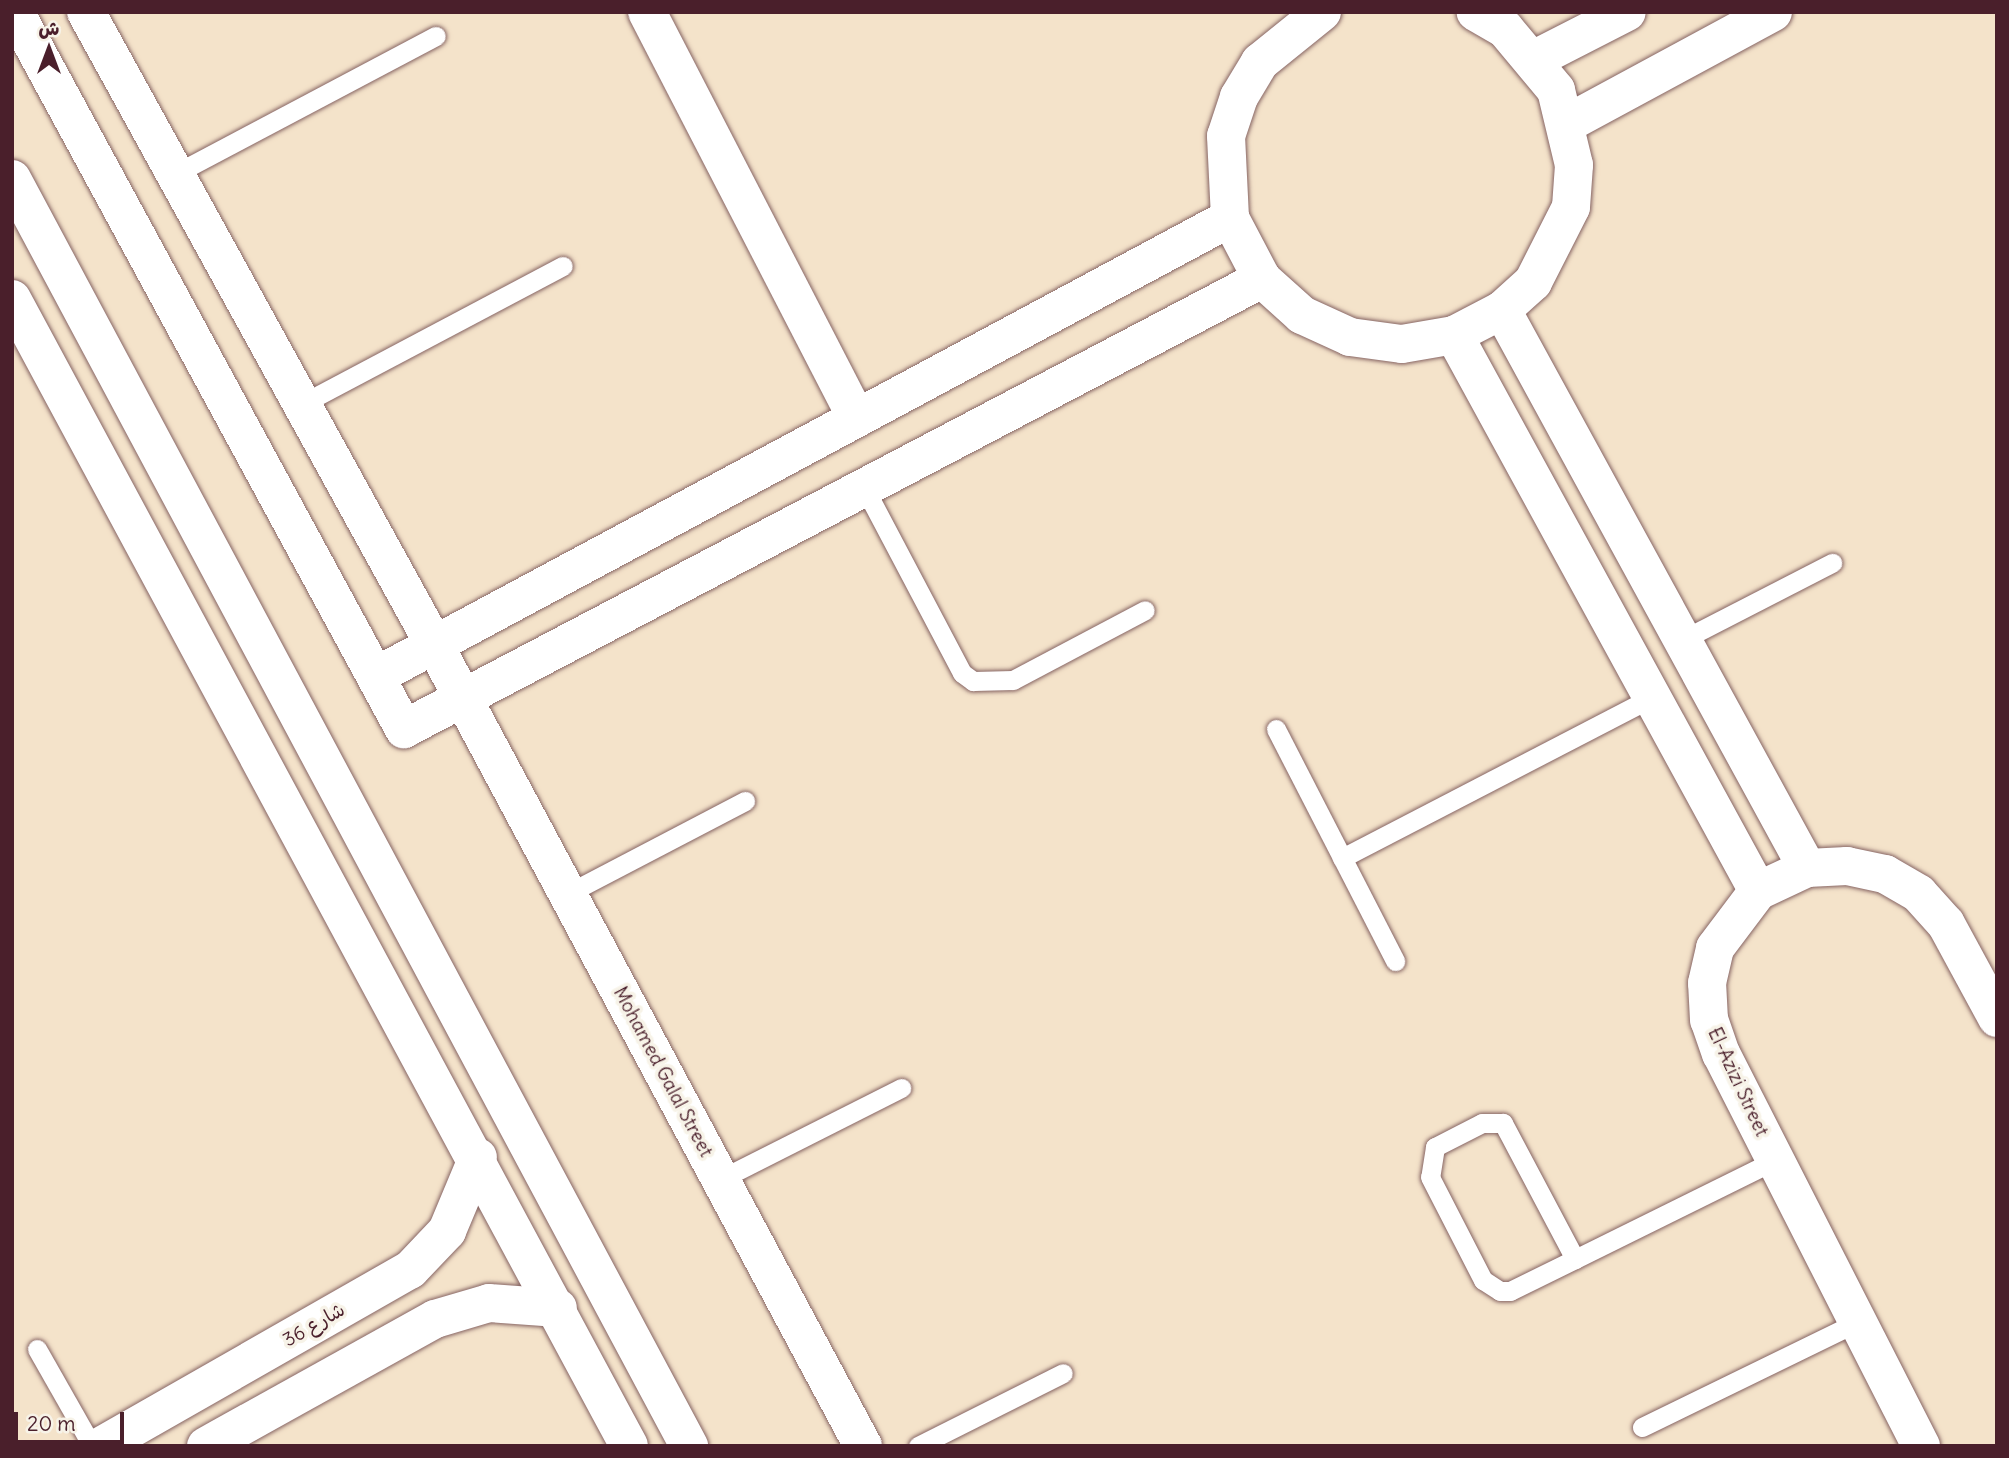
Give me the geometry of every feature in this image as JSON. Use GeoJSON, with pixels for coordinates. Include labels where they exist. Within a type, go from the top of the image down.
{"type":"FeatureCollection","features":[{"type":"Feature","properties":{"kind":"street"},"geometry":{"type":"LineString","coordinates":[[15,12],[404,729],[1262,279]]}},
{"type":"Feature","properties":{"kind":"street","name":"Mohamed Galal Street"},"geometry":{"type":"LineString","coordinates":[[86,12],[435,646],[863,1446]]}},
{"type":"Feature","properties":{"kind":"street"},"geometry":{"type":"LineString","coordinates":[[647,12],[857,418]]}},
{"type":"Feature","properties":{"kind":"street"},"geometry":{"type":"LineString","coordinates":[[1322,12],[1284,22],[1260,62],[1226,136],[1230,218],[1262,279],[1302,315],[1350,337],[1402,344],[1454,335],[1502,310],[1533,282],[1567,216],[1574,165],[1568,124],[1535,59],[1475,12]]}},
{"type":"Feature","properties":{"kind":"street"},"geometry":{"type":"LineString","coordinates":[[1535,59],[1627,12]]}},
{"type":"Feature","properties":{"kind":"street"},"geometry":{"type":"LineString","coordinates":[[1568,124],[1773,12]]}},
{"type":"Feature","properties":{"kind":"street"},"geometry":{"type":"LineString","coordinates":[[12,179],[689,1446]]}},
{"type":"Feature","properties":{"kind":"street"},"geometry":{"type":"LineString","coordinates":[[376,676],[1230,218]]}},
{"type":"Feature","properties":{"kind":"street"},"geometry":{"type":"LineString","coordinates":[[12,299],[478,1157],[629,1446]]}},
{"type":"Feature","properties":{"kind":"street"},"geometry":{"type":"LineString","coordinates":[[1502,310],[1807,868]]}},
{"type":"Feature","properties":{"kind":"street"},"geometry":{"type":"LineString","coordinates":[[1454,335],[1758,891]]}},
{"type":"Feature","properties":{"kind":"street","name":"El-Azizi Street"},"geometry":{"type":"LineString","coordinates":[[1921,1446],[1775,1160],[1709,1020],[1707,984],[1715,948],[1758,891],[1807,868],[1847,866],[1885,874],[1919,894],[1946,924],[1997,1018]]}},
{"type":"Feature","properties":{"kind":"street","name":"شارع 36"},"geometry":{"type":"LineString","coordinates":[[101,1446],[410,1270],[447,1231],[478,1157]]}},
{"type":"Feature","properties":{"kind":"street"},"geometry":{"type":"LineString","coordinates":[[206,1446],[435,1319],[488,1303],[558,1308]]}},
{"type":"Feature","properties":{"kind":"lane"},"geometry":{"type":"LineString","coordinates":[[175,174],[436,36]]}},
{"type":"Feature","properties":{"kind":"lane"},"geometry":{"type":"LineString","coordinates":[[302,404],[563,266]]}},
{"type":"Feature","properties":{"kind":"lane"},"geometry":{"type":"LineString","coordinates":[[864,488],[962,673],[973,681],[1013,680],[1145,610]]}},
{"type":"Feature","properties":{"kind":"lane"},"geometry":{"type":"LineString","coordinates":[[1682,640],[1832,563]]}},
{"type":"Feature","properties":{"kind":"lane"},"geometry":{"type":"LineString","coordinates":[[1342,858],[1653,697]]}},
{"type":"Feature","properties":{"kind":"lane"},"geometry":{"type":"LineString","coordinates":[[1276,729],[1395,961]]}},
{"type":"Feature","properties":{"kind":"lane"},"geometry":{"type":"LineString","coordinates":[[567,894],[744,802]]}},
{"type":"Feature","properties":{"kind":"lane"},"geometry":{"type":"LineString","coordinates":[[721,1180],[901,1088]]}},
{"type":"Feature","properties":{"kind":"lane"},"geometry":{"type":"LineString","coordinates":[[1575,1259],[1503,1123],[1482,1123],[1435,1147],[1430,1177],[1490,1286],[1510,1291],[1575,1259],[1775,1160]]}},
{"type":"Feature","properties":{"kind":"lane"},"geometry":{"type":"LineString","coordinates":[[1642,1427],[1857,1322]]}},
{"type":"Feature","properties":{"kind":"lane"},"geometry":{"type":"LineString","coordinates":[[37,1349],[92,1446]]}},
{"type":"Feature","properties":{"kind":"lane"},"geometry":{"type":"LineString","coordinates":[[918,1446],[1063,1373]]}}]}
